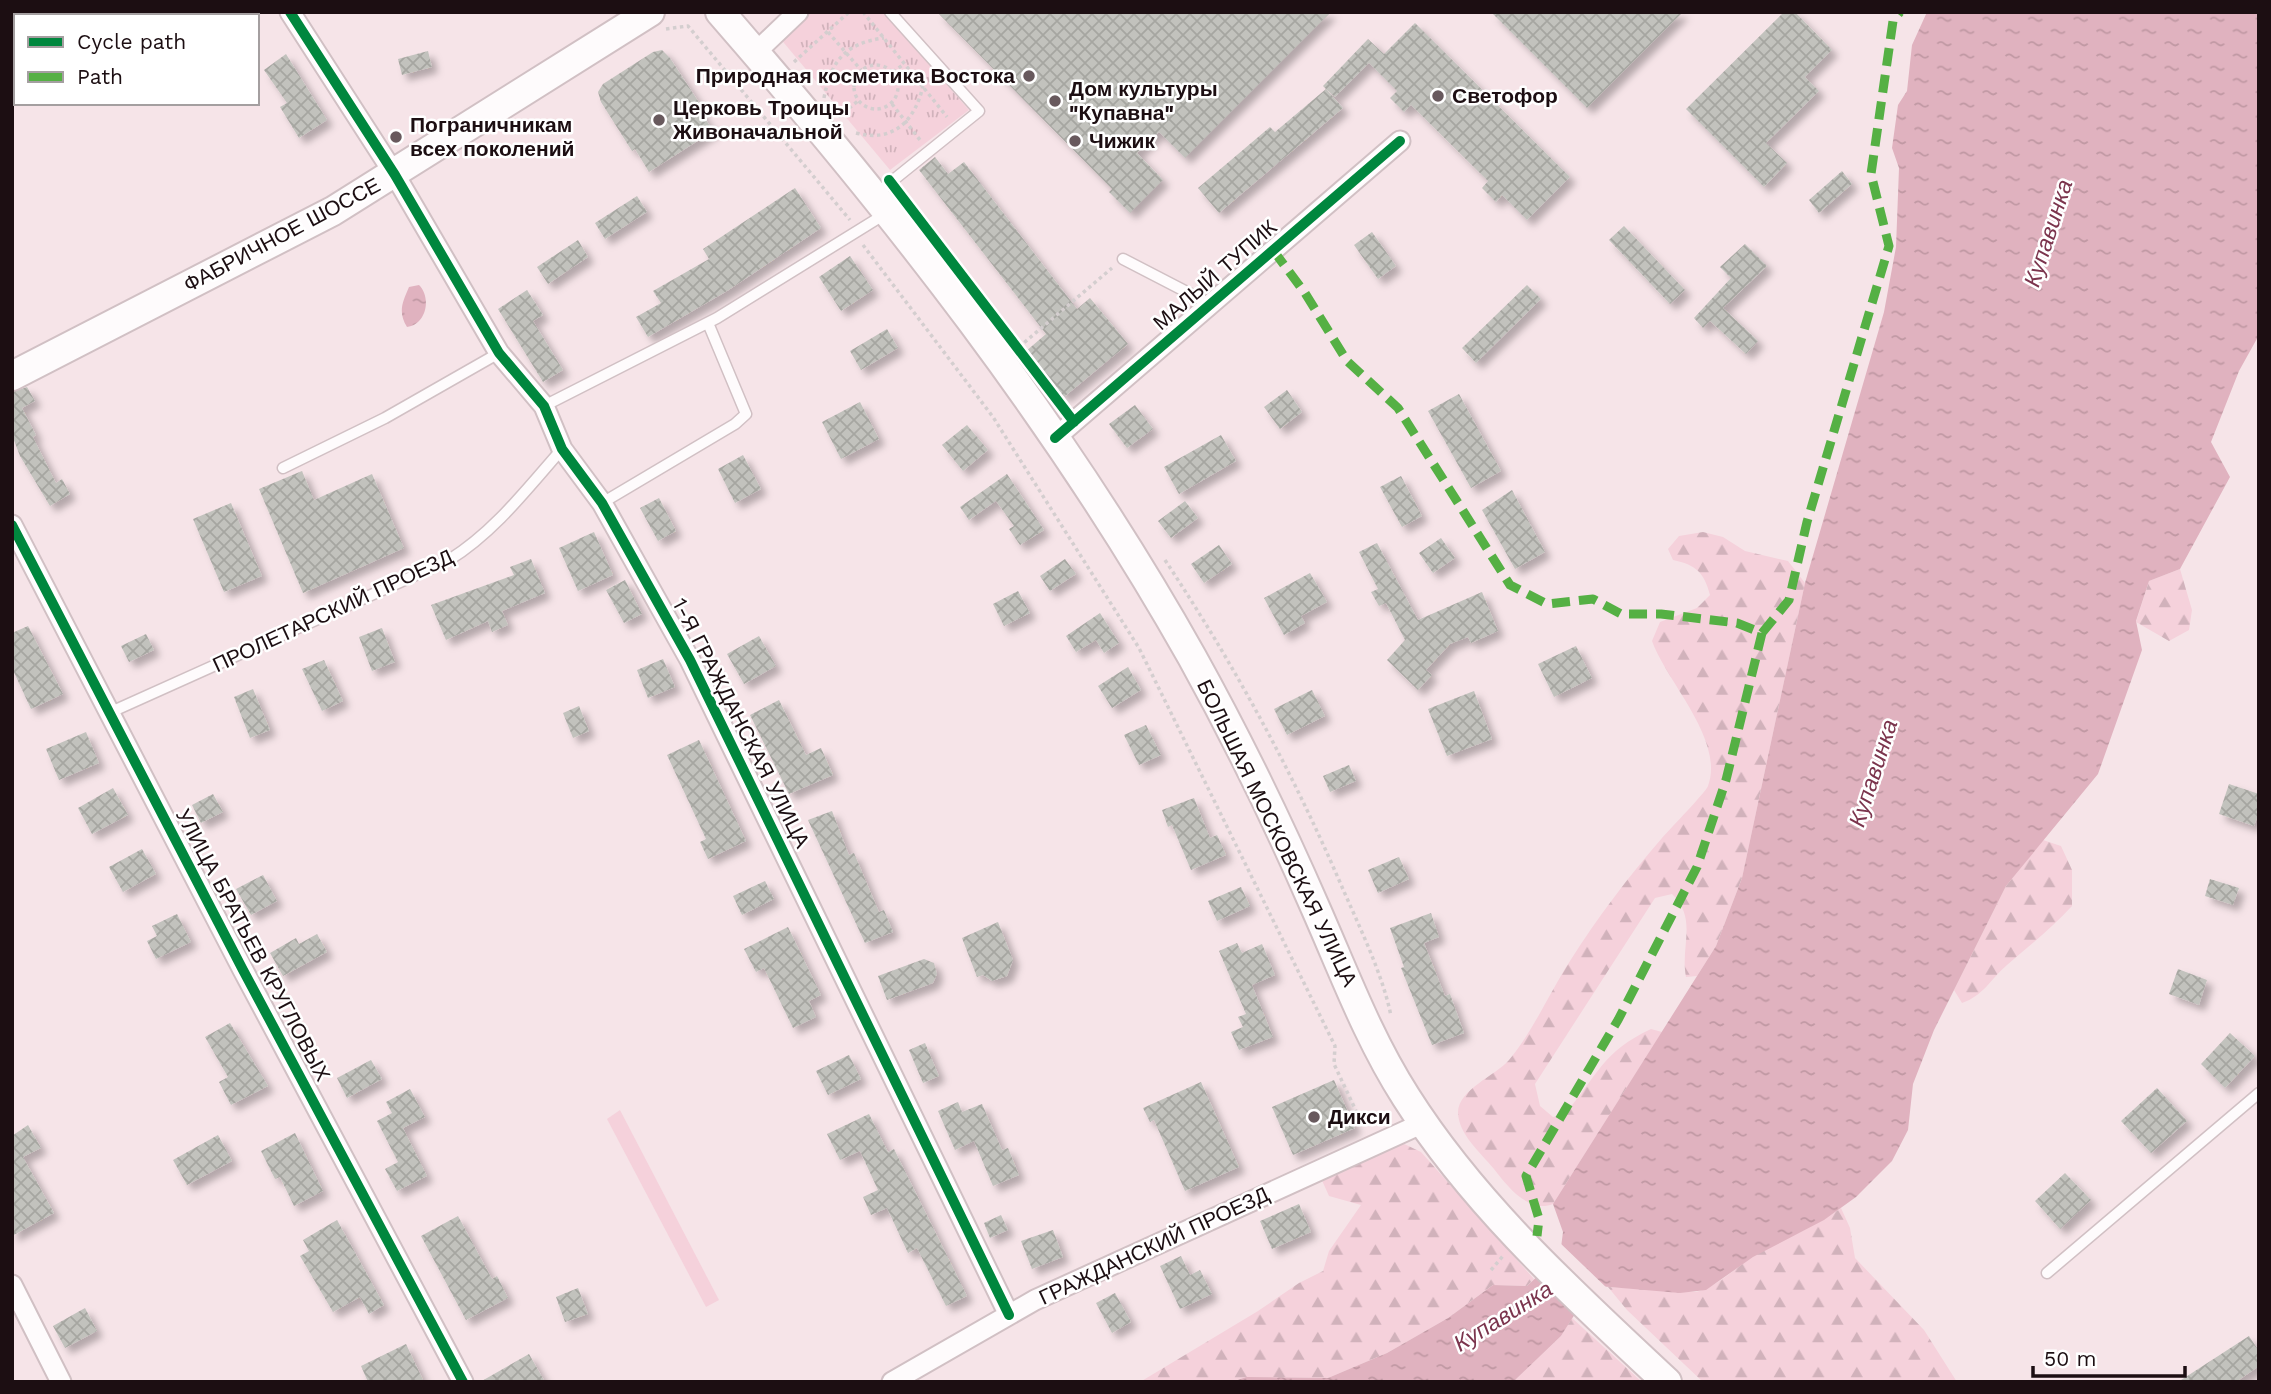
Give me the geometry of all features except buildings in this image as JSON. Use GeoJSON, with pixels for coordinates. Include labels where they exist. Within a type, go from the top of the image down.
{"type":"FeatureCollection","features":[{"type":"Feature","properties":{"kind":"main road","name":"БОЛЬШАЯ МОСКОВСКАЯ УЛИЦА"},"geometry":{"type":"LineString","coordinates":[[720,12],[882,203],[1055,438],[1192,657],[1254,776],[1382,1055],[1423,1123],[1515,1250],[1560,1280],[1667,1382]]}},
{"type":"Feature","properties":{"kind":"main road","name":"ФАБРИЧНОЕ ШОССЕ"},"geometry":{"type":"LineString","coordinates":[[12,376],[333,211],[656,21]]}},
{"type":"Feature","properties":{"kind":"street","name":"1-Я ГРАЖДАНСКАЯ УЛИЦА"},"geometry":{"type":"LineString","coordinates":[[290,12],[395,175],[499,353],[544,406],[562,449],[601,503],[690,660],[1009,1315]]}},
{"type":"Feature","properties":{"kind":"street"},"geometry":{"type":"LineString","coordinates":[[755,53],[798,12]]}},
{"type":"Feature","properties":{"kind":"street","name":"МАЛЫЙ ТУПИК"},"geometry":{"type":"LineString","coordinates":[[1055,438],[1400,141]]}},
{"type":"Feature","properties":{"kind":"street","name":"УЛИЦА БРАТЬЕВ КРУГЛОВЫХ"},"geometry":{"type":"LineString","coordinates":[[12,525],[243,970],[463,1382]]}},
{"type":"Feature","properties":{"kind":"street","name":"ГРАЖДАНСКИЙ ПРОЕЗД"},"geometry":{"type":"LineString","coordinates":[[892,1382],[1035,1300],[1423,1123]]}},
{"type":"Feature","properties":{"kind":"street"},"geometry":{"type":"LineString","coordinates":[[12,1285],[61,1382]]}},
{"type":"Feature","properties":{"kind":"lane"},"geometry":{"type":"LineString","coordinates":[[544,406],[708,323],[853,232],[979,110],[891,12]]}},
{"type":"Feature","properties":{"kind":"lane"},"geometry":{"type":"LineString","coordinates":[[1123,259],[1210,304]]}},
{"type":"Feature","properties":{"kind":"lane"},"geometry":{"type":"LineString","coordinates":[[601,503],[735,424],[746,414],[708,323]]}},
{"type":"Feature","properties":{"kind":"lane"},"geometry":{"type":"LineString","coordinates":[[283,468],[386,418],[499,353]]}},
{"type":"Feature","properties":{"kind":"lane","name":"ПРОЛЕТАРСКИЙ ПРОЕЗД"},"geometry":{"type":"LineString","coordinates":[[111,712],[449,560],[481,537],[562,449]]}},
{"type":"Feature","properties":{"kind":"lane"},"geometry":{"type":"LineString","coordinates":[[2046,1273],[2259,1093]]}},
{"type":"Feature","properties":{"kind":"path"},"geometry":{"type":"LineString","coordinates":[[815,42],[849,12]]}},
{"type":"Feature","properties":{"kind":"path"},"geometry":{"type":"LineString","coordinates":[[863,12],[949,119]]}},
{"type":"Feature","properties":{"kind":"path"},"geometry":{"type":"LineString","coordinates":[[656,21],[688,26],[849,217],[853,232],[993,416],[1139,648],[1335,1046],[1334,1064],[1373,1146]]}},
{"type":"Feature","properties":{"kind":"path"},"geometry":{"type":"LineString","coordinates":[[827,31],[861,70]]}},
{"type":"Feature","properties":{"kind":"path"},"geometry":{"type":"LineString","coordinates":[[824,100],[828,75],[845,51],[864,41],[884,38]]}},
{"type":"Feature","properties":{"kind":"path"},"geometry":{"type":"LineString","coordinates":[[893,72],[904,64]]}},
{"type":"Feature","properties":{"kind":"path"},"geometry":{"type":"LineString","coordinates":[[892,104],[873,109],[858,101],[853,90],[855,77],[861,70],[877,65],[893,72]]}},
{"type":"Feature","properties":{"kind":"path"},"geometry":{"type":"LineString","coordinates":[[892,104],[898,90],[893,72]]}},
{"type":"Feature","properties":{"kind":"path"},"geometry":{"type":"LineString","coordinates":[[850,132],[871,137],[892,134],[906,123],[919,104],[923,86]]}},
{"type":"Feature","properties":{"kind":"path"},"geometry":{"type":"LineString","coordinates":[[838,117],[858,101]]}},
{"type":"Feature","properties":{"kind":"path"},"geometry":{"type":"LineString","coordinates":[[892,104],[921,141]]}},
{"type":"Feature","properties":{"kind":"path"},"geometry":{"type":"LineString","coordinates":[[1017,348],[1123,259]]}},
{"type":"Feature","properties":{"kind":"path"},"geometry":{"type":"LineString","coordinates":[[1491,1270],[1515,1250]]}},
{"type":"Feature","properties":{"kind":"green space"},"geometry":{"type":"Polygon","coordinates":[[[805,12],[883,12],[969,110],[890,170],[779,37],[805,12]]]}},
{"type":"Feature","properties":{"kind":"green space"},"geometry":{"type":"Polygon","coordinates":[[[1703,532],[1723,537],[1745,551],[1788,561],[1805,583],[1742,878],[1716,946],[1697,976],[1686,977],[1686,923],[1680,903],[1672,894],[1655,898],[1535,1084],[1540,1106],[1553,1117],[1565,1114],[1602,1066],[1622,1046],[1651,1029],[1662,1032],[1553,1204],[1535,1205],[1519,1197],[1471,1143],[1462,1128],[1458,1112],[1464,1096],[1509,1060],[1602,913],[1650,852],[1708,786],[1711,768],[1701,730],[1652,641],[1660,622],[1697,608],[1710,595],[1702,575],[1688,564],[1673,560],[1668,549],[1679,536],[1703,532]]]}},
{"type":"Feature","properties":{"kind":"green space"},"geometry":{"type":"Polygon","coordinates":[[[2180,569],[2192,610],[2189,630],[2169,641],[2136,622],[2149,581],[2180,569]]]}},
{"type":"Feature","properties":{"kind":"green space"},"geometry":{"type":"Polygon","coordinates":[[[2043,840],[2061,846],[2072,870],[2072,906],[1981,992],[1962,1003],[1954,990],[2006,886],[2043,840]]]}},
{"type":"Feature","properties":{"kind":"green space"},"geometry":{"type":"Polygon","coordinates":[[[620,1110],[719,1300],[706,1307],[607,1119],[620,1110]]]}},
{"type":"Feature","properties":{"kind":"green space"},"geometry":{"type":"Polygon","coordinates":[[[1398,1141],[1421,1152],[1534,1279],[1527,1286],[1493,1285],[1448,1318],[1387,1353],[1328,1378],[1246,1377],[1232,1382],[1140,1382],[1299,1283],[1323,1271],[1329,1251],[1361,1205],[1329,1196],[1320,1176],[1398,1141]]]}},
{"type":"Feature","properties":{"kind":"green space"},"geometry":{"type":"Polygon","coordinates":[[[1841,1208],[1850,1228],[1855,1258],[1924,1330],[1957,1382],[1703,1382],[1627,1310],[1608,1287],[1696,1292],[1703,1290],[1751,1258],[1841,1208]]]}},
{"type":"Feature","properties":{"kind":"green space"},"geometry":{"type":"Polygon","coordinates":[[[1572,1318],[1642,1382],[1513,1382],[1561,1336],[1572,1318]]]}},
{"type":"Feature","properties":{"kind":"water","name":"Купавинка"},"geometry":{"type":"Polygon","coordinates":[[[1927,12],[2259,12],[2259,335],[2239,371],[2211,442],[2230,477],[2180,569],[2149,581],[2136,621],[2142,650],[2098,774],[2006,886],[1934,1030],[1913,1084],[1908,1130],[1892,1161],[1856,1197],[1824,1220],[1753,1257],[1706,1290],[1680,1293],[1598,1286],[1590,1290],[1561,1336],[1513,1382],[1232,1382],[1246,1377],[1328,1378],[1387,1353],[1448,1318],[1493,1285],[1527,1286],[1560,1255],[1563,1232],[1553,1204],[1716,946],[1742,878],[1805,583],[1884,312],[1896,247],[1899,168],[1892,148],[1898,105],[1907,91],[1912,45],[1927,12]]]}},
{"type":"Feature","properties":{"kind":"water"},"geometry":{"type":"Polygon","coordinates":[[[419,285],[425,297],[425,310],[419,321],[407,327],[402,312],[403,303],[409,287],[419,285]]]}},
{"type":"Feature","properties":{"kind":"pier"},"geometry":{"type":"Polygon","coordinates":[[[1558,1241],[1609,1290],[1592,1293],[1577,1316],[1534,1274],[1556,1253],[1558,1241]]]}},
{"type":"Feature","properties":{"kind":"marked path"},"geometry":{"type":"LineString","coordinates":[[1762,633],[1789,600],[1807,522],[1889,246],[1871,174],[1893,21],[1900,12]]}},
{"type":"Feature","properties":{"kind":"marked path"},"geometry":{"type":"LineString","coordinates":[[1273,250],[1305,293],[1347,361],[1398,408],[1510,585],[1547,604],[1593,599],[1621,614],[1661,614],[1737,623],[1762,633],[1726,780],[1697,867],[1618,1020],[1526,1176],[1539,1219],[1537,1236]]}},
{"type":"Feature","properties":{"kind":"cycle path"},"geometry":{"type":"LineString","coordinates":[[290,12],[395,175],[499,353],[544,406],[562,449],[602,503],[690,660],[1009,1315]]}},
{"type":"Feature","properties":{"kind":"cycle path"},"geometry":{"type":"LineString","coordinates":[[1055,438],[1400,141]]}},
{"type":"Feature","properties":{"kind":"cycle path"},"geometry":{"type":"LineString","coordinates":[[889,180],[1074,422]]}},
{"type":"Feature","properties":{"kind":"cycle path"},"geometry":{"type":"LineString","coordinates":[[12,525],[243,970],[463,1382]]}},
{"type":"Feature","properties":{"kind":"place","name":"Природная косметика Востока"},"geometry":{"type":"Point","coordinates":[1029,76]}},
{"type":"Feature","properties":{"kind":"place","name":"Светофор"},"geometry":{"type":"Point","coordinates":[1438,96]}},
{"type":"Feature","properties":{"kind":"place","name":"Дом культуры \"Купавна\""},"geometry":{"type":"Point","coordinates":[1055,101]}},
{"type":"Feature","properties":{"kind":"place","name":"Церковь Троицы Живоначальной"},"geometry":{"type":"Point","coordinates":[659,120]}},
{"type":"Feature","properties":{"kind":"place","name":"Пограничникам всех поколений"},"geometry":{"type":"Point","coordinates":[396,137]}},
{"type":"Feature","properties":{"kind":"place","name":"Чижик"},"geometry":{"type":"Point","coordinates":[1075,141]}},
{"type":"Feature","properties":{"kind":"place","name":"Дикси"},"geometry":{"type":"Point","coordinates":[1314,1117]}}]}
